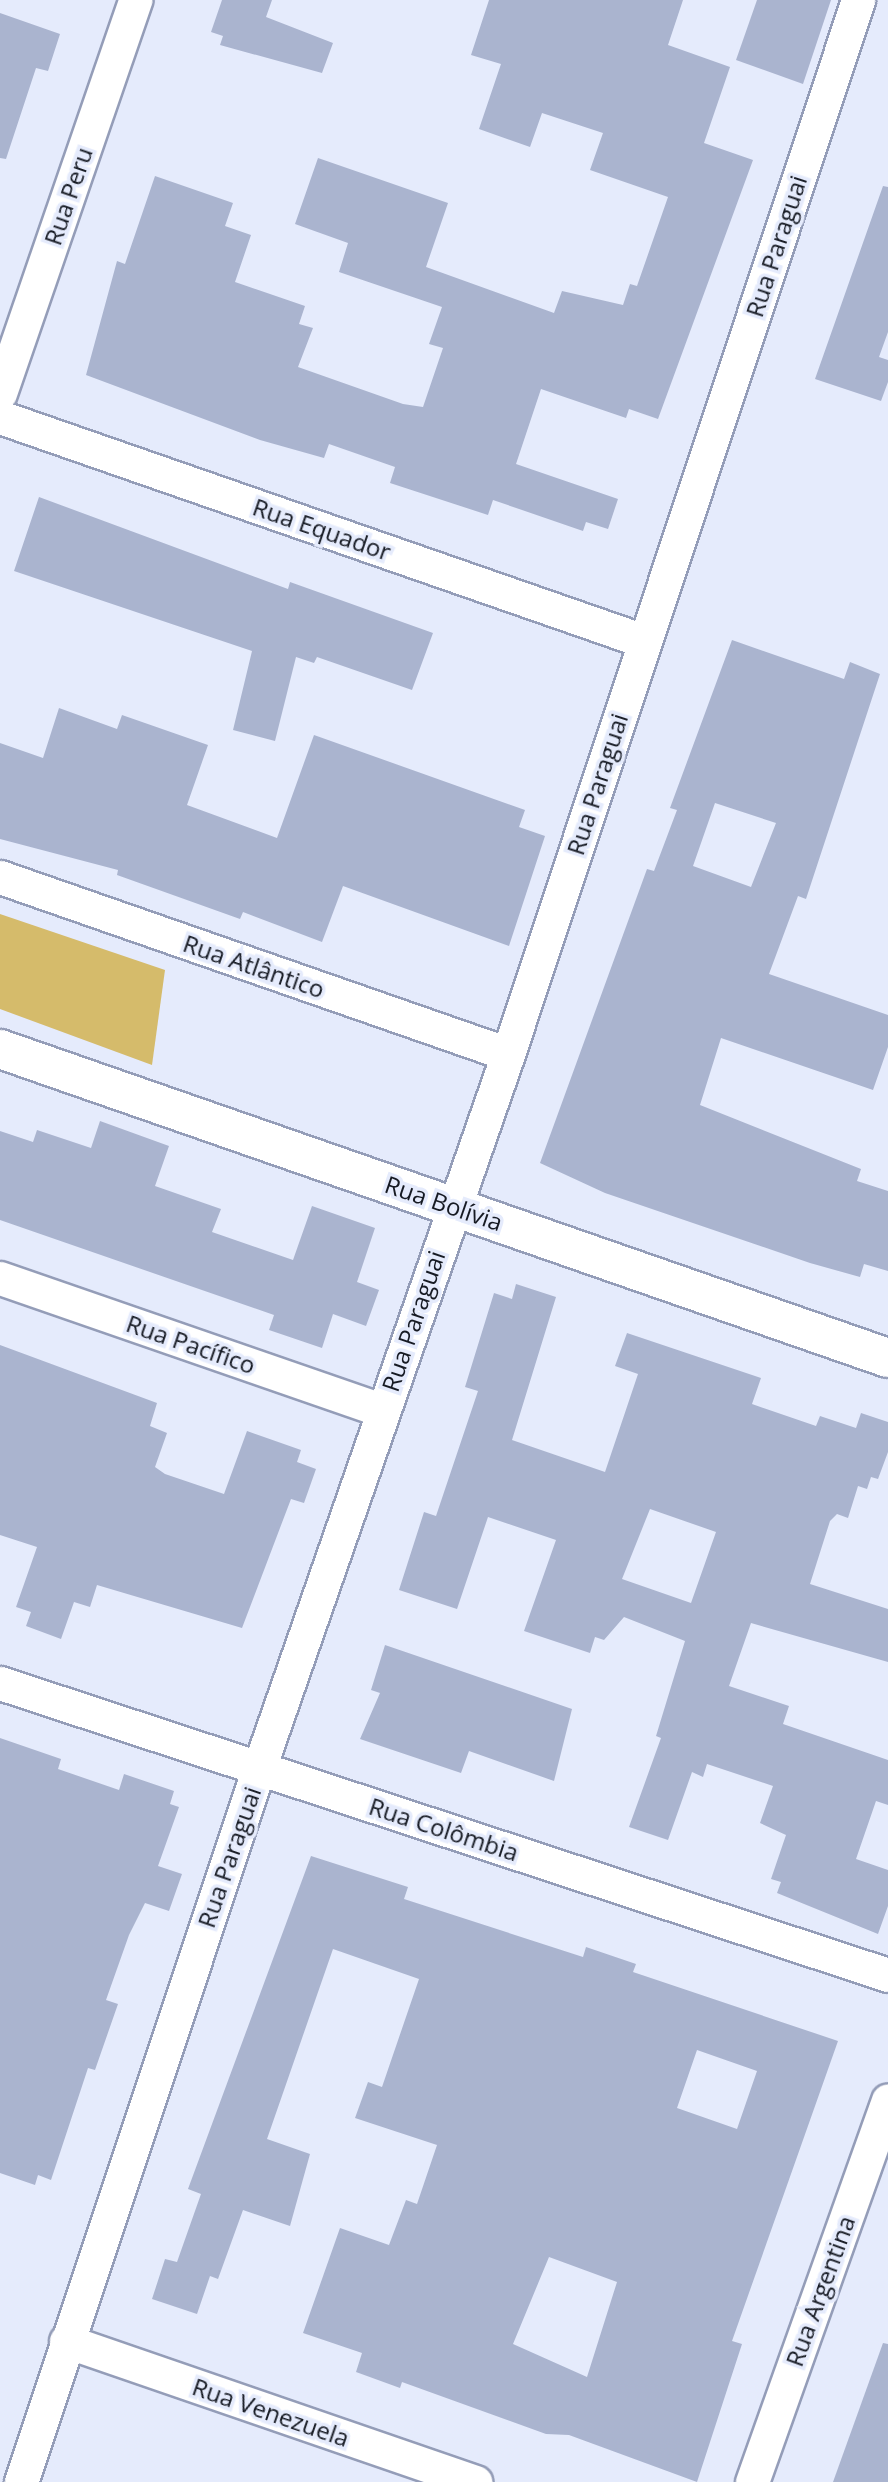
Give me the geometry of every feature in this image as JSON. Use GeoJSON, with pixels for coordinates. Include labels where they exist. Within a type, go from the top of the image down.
{"type":"FeatureCollection","features":[{"type":"Feature","properties":{"kind":"street","name":"Rua Peru"},"geometry":{"type":"LineString","coordinates":[[0,393],[135,0]]}},
{"type":"Feature","properties":{"kind":"street","name":"Rua Paraguai"},"geometry":{"type":"LineString","coordinates":[[21,2482],[259,1768],[508,1054],[858,0]]}},
{"type":"Feature","properties":{"kind":"street","name":"Rua Equador"},"geometry":{"type":"LineString","coordinates":[[0,417],[644,641]]}},
{"type":"Feature","properties":{"kind":"street","name":"Rua Atlântico"},"geometry":{"type":"LineString","coordinates":[[0,877],[508,1054]]}},
{"type":"Feature","properties":{"kind":"street","name":"Rua Bolívia"},"geometry":{"type":"LineString","coordinates":[[0,1049],[888,1358]]}},
{"type":"Feature","properties":{"kind":"street","name":"Rua Pacífico"},"geometry":{"type":"LineString","coordinates":[[0,1278],[383,1411]]}},
{"type":"Feature","properties":{"kind":"street","name":"Rua Colômbia"},"geometry":{"type":"LineString","coordinates":[[0,1683],[888,1975]]}},
{"type":"Feature","properties":{"kind":"street","name":"Rua Argentina"},"geometry":{"type":"LineString","coordinates":[[752,2482],[888,2101]]}},
{"type":"Feature","properties":{"kind":"street","name":"Rua Venezuela"},"geometry":{"type":"LineString","coordinates":[[66,2341],[475,2482]]}},
{"type":"Feature","properties":{"kind":"shaded area"},"geometry":{"type":"Polygon","coordinates":[[[0,914],[165,970],[152,1065],[0,1009],[0,914]]]}},
{"type":"Feature","properties":{"kind":"building"},"geometry":{"type":"Polygon","coordinates":[[[222,0],[272,0],[266,17],[333,43],[322,73],[220,45],[223,36],[211,32],[222,0]]]}},
{"type":"Feature","properties":{"kind":"building"},"geometry":{"type":"Polygon","coordinates":[[[489,0],[683,0],[668,45],[730,67],[704,143],[753,160],[658,419],[629,409],[626,418],[541,389],[516,464],[618,499],[608,529],[586,522],[583,531],[493,500],[488,515],[390,483],[395,467],[329,444],[324,458],[260,440],[86,375],[117,261],[125,264],[155,176],[233,203],[225,226],[251,235],[235,282],[305,306],[299,324],[313,328],[298,367],[403,404],[423,407],[443,348],[429,344],[442,307],[339,272],[348,243],[295,224],[318,158],[448,203],[426,267],[554,313],[562,291],[623,305],[630,284],[637,286],[668,197],[590,170],[603,133],[542,113],[530,147],[479,129],[501,64],[471,55],[489,0]]]}},
{"type":"Feature","properties":{"kind":"building"},"geometry":{"type":"Polygon","coordinates":[[[757,0],[831,0],[803,84],[736,60],[757,0]]]}},
{"type":"Feature","properties":{"kind":"building"},"geometry":{"type":"Polygon","coordinates":[[[0,13],[60,34],[48,71],[36,68],[6,159],[0,158],[0,13]]]}},
{"type":"Feature","properties":{"kind":"building"},"geometry":{"type":"Polygon","coordinates":[[[883,186],[888,187],[888,332],[879,357],[888,360],[888,382],[881,401],[815,379],[883,186]]]}},
{"type":"Feature","properties":{"kind":"building"},"geometry":{"type":"Polygon","coordinates":[[[39,497],[288,589],[290,582],[433,633],[412,690],[317,657],[314,663],[296,657],[275,741],[233,730],[252,651],[14,571],[39,497]]]}},
{"type":"Feature","properties":{"kind":"building"},"geometry":{"type":"Polygon","coordinates":[[[732,640],[844,679],[850,662],[880,674],[806,899],[798,896],[769,974],[888,1015],[888,1047],[873,1090],[721,1038],[700,1105],[861,1169],[857,1181],[888,1191],[888,1271],[864,1264],[860,1277],[810,1263],[605,1193],[540,1163],[647,869],[654,871],[677,810],[670,808],[732,640]],[[715,803],[693,866],[751,887],[776,823],[715,803]]]}},
{"type":"Feature","properties":{"kind":"building"},"geometry":{"type":"Polygon","coordinates":[[[59,708],[117,729],[122,715],[208,745],[187,805],[277,838],[314,735],[525,810],[519,827],[545,836],[509,946],[343,886],[322,942],[243,912],[240,919],[117,875],[118,870],[0,839],[0,743],[43,758],[59,708]]]}},
{"type":"Feature","properties":{"kind":"building"},"geometry":{"type":"Polygon","coordinates":[[[100,1121],[169,1146],[155,1186],[221,1209],[212,1232],[293,1260],[312,1206],[375,1228],[357,1282],[379,1290],[366,1326],[333,1314],[322,1348],[269,1330],[274,1315],[0,1220],[0,1131],[33,1142],[37,1130],[91,1148],[100,1121]]]}},
{"type":"Feature","properties":{"kind":"building"},"geometry":{"type":"Polygon","coordinates":[[[516,1284],[556,1297],[512,1440],[605,1472],[638,1374],[615,1366],[627,1333],[761,1378],[752,1404],[816,1426],[820,1416],[856,1428],[861,1413],[888,1422],[888,1452],[878,1479],[871,1477],[867,1489],[858,1486],[848,1518],[837,1514],[830,1521],[810,1584],[888,1609],[888,1662],[751,1623],[729,1686],[789,1706],[783,1724],[888,1760],[888,1805],[876,1801],[856,1859],[888,1870],[888,1906],[878,1934],[777,1893],[781,1882],[771,1879],[786,1835],[760,1823],[773,1786],[707,1764],[703,1777],[692,1772],[668,1840],[629,1827],[661,1738],[656,1736],[685,1641],[624,1617],[604,1640],[595,1637],[590,1653],[524,1631],[556,1540],[488,1517],[457,1609],[399,1590],[424,1512],[436,1516],[478,1391],[465,1387],[494,1293],[512,1299],[516,1284]],[[650,1509],[622,1579],[691,1603],[716,1532],[650,1509]]]}},
{"type":"Feature","properties":{"kind":"building"},"geometry":{"type":"Polygon","coordinates":[[[0,1345],[157,1403],[150,1426],[167,1433],[155,1467],[165,1474],[224,1494],[247,1431],[301,1450],[297,1462],[316,1469],[304,1503],[291,1499],[242,1628],[97,1585],[90,1607],[74,1602],[61,1639],[26,1626],[31,1612],[16,1607],[37,1547],[0,1535],[0,1345]]]}},
{"type":"Feature","properties":{"kind":"building"},"geometry":{"type":"Polygon","coordinates":[[[385,1645],[572,1709],[554,1781],[469,1751],[461,1773],[360,1739],[380,1693],[371,1690],[385,1645]]]}},
{"type":"Feature","properties":{"kind":"building"},"geometry":{"type":"Polygon","coordinates":[[[0,1738],[61,1759],[58,1769],[119,1790],[124,1774],[174,1791],[170,1804],[179,1807],[158,1866],[182,1874],[169,1911],[145,1903],[129,1935],[106,2000],[118,2004],[95,2070],[88,2068],[51,2180],[38,2175],[35,2185],[0,2173],[0,1738]]]}},
{"type":"Feature","properties":{"kind":"building"},"geometry":{"type":"Polygon","coordinates":[[[311,1856],[408,1887],[404,1899],[583,1957],[586,1947],[636,1964],[633,1972],[838,2041],[732,2341],[742,2344],[697,2482],[569,2435],[546,2434],[402,2382],[400,2388],[356,2372],[362,2353],[303,2333],[340,2228],[389,2245],[406,2200],[417,2204],[437,2145],[355,2118],[368,2082],[382,2087],[419,1979],[333,1949],[267,2139],[310,2154],[290,2226],[243,2210],[218,2279],[210,2276],[197,2314],[152,2299],[165,2259],[177,2262],[201,2194],[188,2189],[311,1856]],[[697,2050],[677,2108],[737,2129],[757,2071],[697,2050]],[[549,2257],[513,2344],[587,2377],[617,2282],[549,2257]]]}},
{"type":"Feature","properties":{"kind":"building"},"geometry":{"type":"Polygon","coordinates":[[[883,2343],[888,2344],[888,2482],[833,2482],[883,2343]]]}}]}
